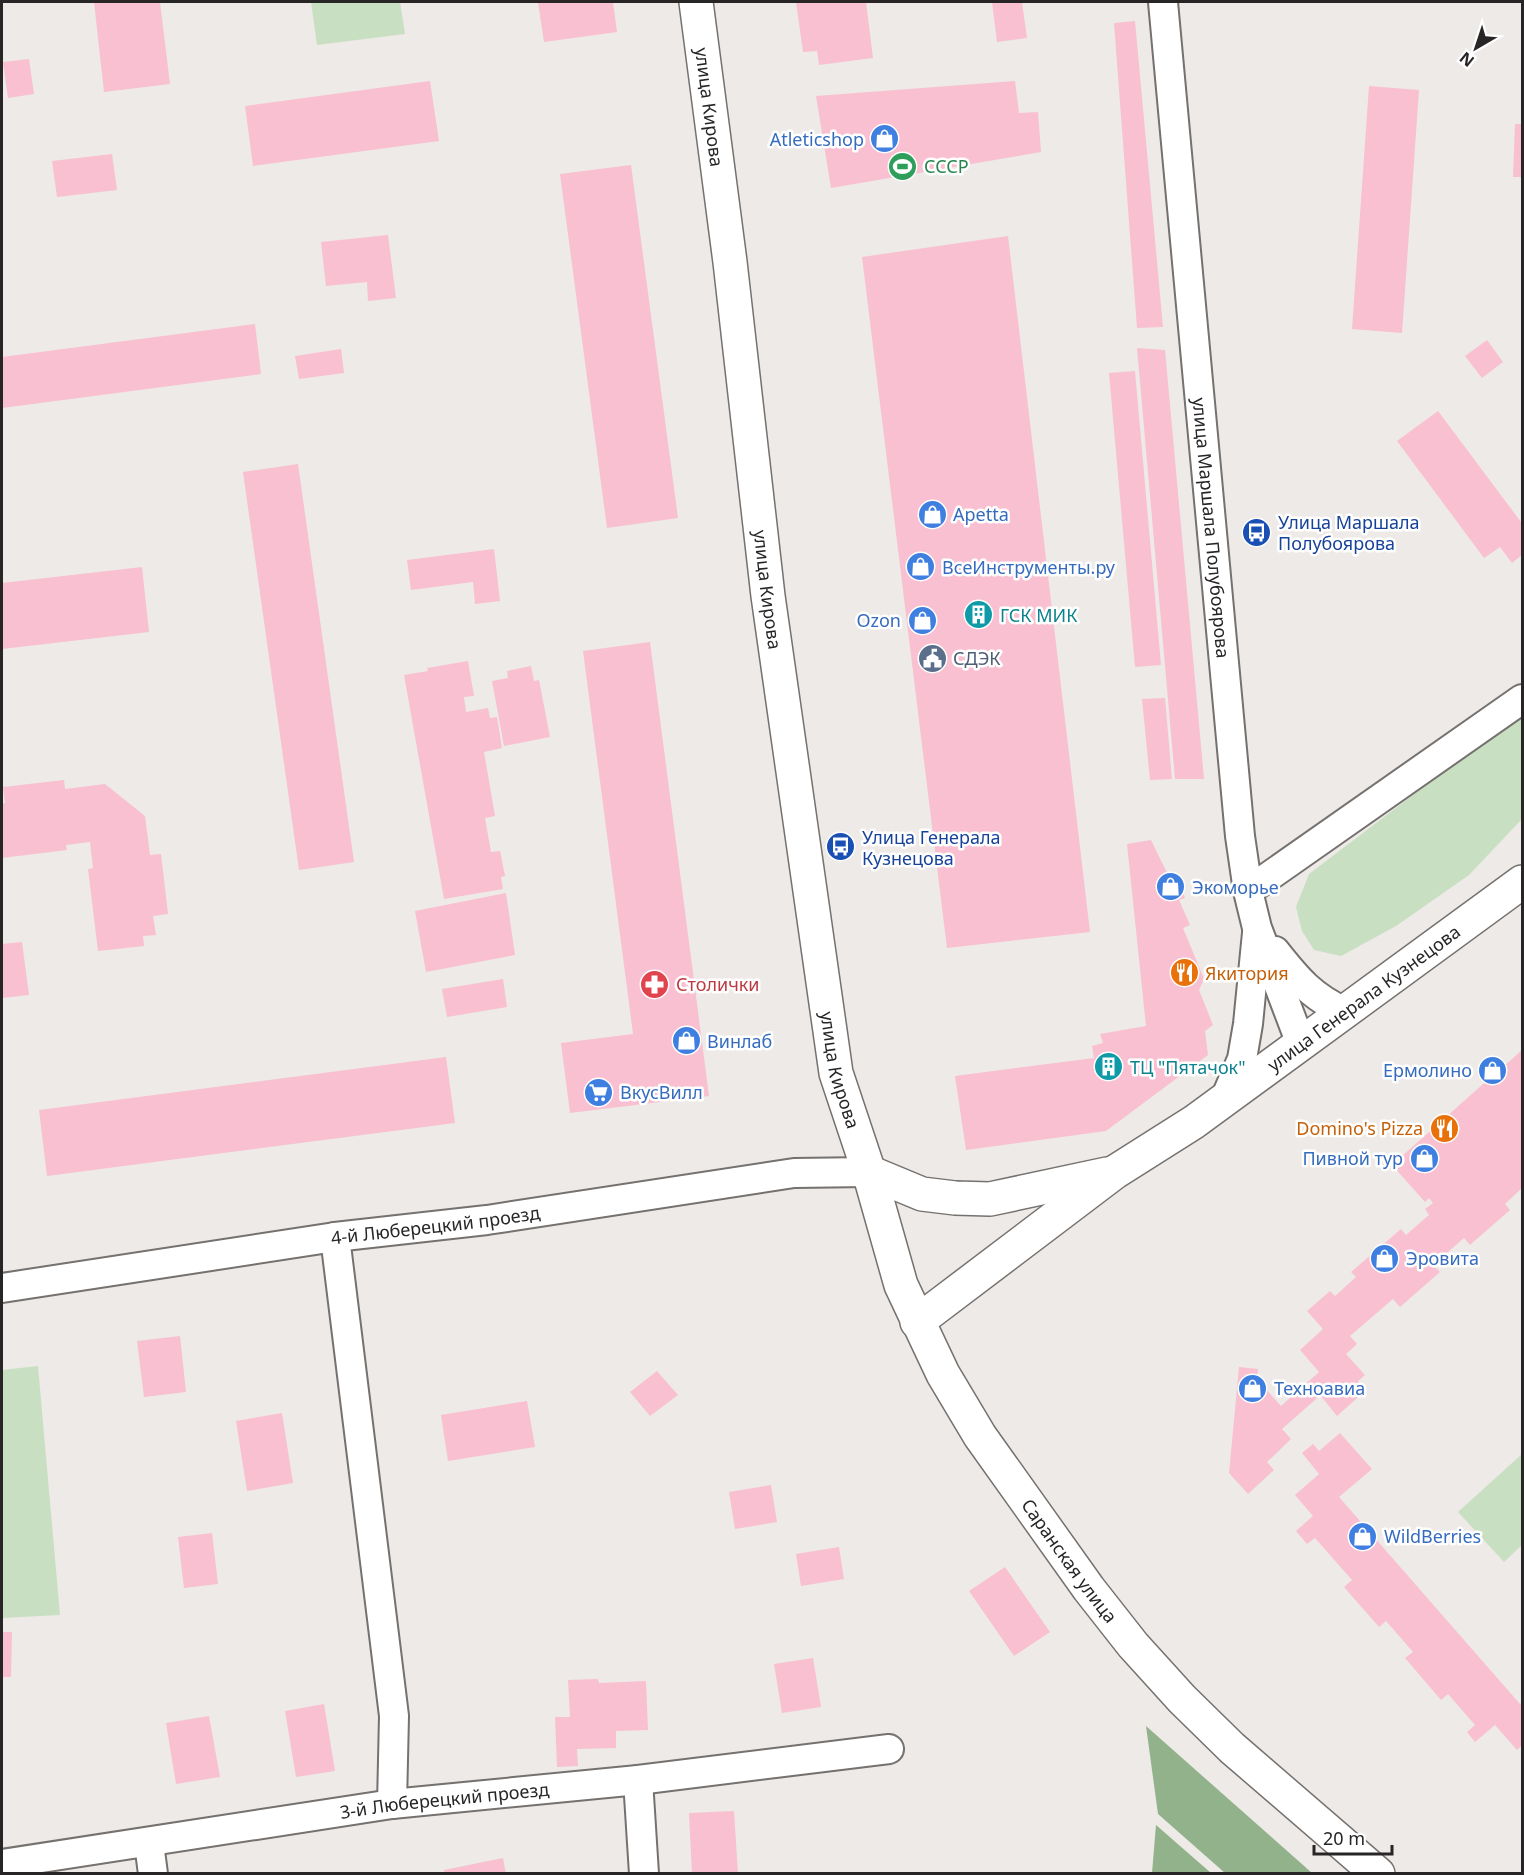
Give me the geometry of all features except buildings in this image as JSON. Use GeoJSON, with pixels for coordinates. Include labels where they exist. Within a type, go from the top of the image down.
{"type":"FeatureCollection","features":[{"type":"Feature","properties":{"kind":"main road","name":"улица Кирова"},"geometry":{"type":"LineString","coordinates":[[696,2],[730,262],[768,596],[836,1072],[869,1172]]}},
{"type":"Feature","properties":{"kind":"main road","name":"улица Генерала Кузнецова"},"geometry":{"type":"LineString","coordinates":[[917,1322],[1115,1173],[1225,1100],[1522,882]]}},
{"type":"Feature","properties":{"kind":"main road","name":"улица Генерала Кузнецова"},"geometry":{"type":"LineString","coordinates":[[869,1172],[922,1194],[967,1198],[990,1198],[1115,1173]]}},
{"type":"Feature","properties":{"kind":"main road","name":"Саранская улица"},"geometry":{"type":"LineString","coordinates":[[869,1172],[901,1285],[943,1374],[980,1436],[1089,1589],[1133,1645],[1182,1699],[1232,1748],[1378,1874]]}},
{"type":"Feature","properties":{"kind":"street","name":"улица Маршала Полубоярова"},"geometry":{"type":"LineString","coordinates":[[1163,2],[1240,836],[1248,891],[1257,928],[1301,1044]]}},
{"type":"Feature","properties":{"kind":"street"},"geometry":{"type":"LineString","coordinates":[[1248,891],[1522,699]]}},
{"type":"Feature","properties":{"kind":"street"},"geometry":{"type":"LineString","coordinates":[[1257,928],[1304,986],[1328,1004],[1345,1012]]}},
{"type":"Feature","properties":{"kind":"street"},"geometry":{"type":"LineString","coordinates":[[1225,1100],[1242,1059],[1248,1024],[1257,928]]}},
{"type":"Feature","properties":{"kind":"street","name":"4-й Люберецкий проезд"},"geometry":{"type":"LineString","coordinates":[[2,1288],[335,1237],[487,1220],[795,1173],[869,1172]]}},
{"type":"Feature","properties":{"kind":"street"},"geometry":{"type":"LineString","coordinates":[[335,1237],[394,1716],[392,1804]]}},
{"type":"Feature","properties":{"kind":"street","name":"3-й Люберецкий проезд"},"geometry":{"type":"LineString","coordinates":[[2,1864],[392,1804],[638,1780],[889,1749]]}},
{"type":"Feature","properties":{"kind":"street"},"geometry":{"type":"LineString","coordinates":[[638,1780],[644,1874]]}},
{"type":"Feature","properties":{"kind":"street"},"geometry":{"type":"LineString","coordinates":[[149,1843],[153,1874]]}},
{"type":"Feature","properties":{"kind":"green space"},"geometry":{"type":"Polygon","coordinates":[[[311,2],[400,2],[405,34],[317,45],[311,2]]]}},
{"type":"Feature","properties":{"kind":"green space"},"geometry":{"type":"Polygon","coordinates":[[[1522,715],[1522,819],[1469,875],[1396,926],[1341,956],[1314,950],[1302,931],[1296,907],[1309,874],[1522,715]]]}},
{"type":"Feature","properties":{"kind":"green space"},"geometry":{"type":"Polygon","coordinates":[[[38,1366],[60,1615],[2,1618],[2,1370],[38,1366]]]}},
{"type":"Feature","properties":{"kind":"green space"},"geometry":{"type":"Polygon","coordinates":[[[1522,1454],[1522,1545],[1504,1562],[1458,1512],[1522,1454]]]}},
{"type":"Feature","properties":{"kind":"green space"},"geometry":{"type":"Polygon","coordinates":[[[1146,1726],[1312,1873],[1225,1873],[1158,1814],[1146,1726]]]}},
{"type":"Feature","properties":{"kind":"green space"},"geometry":{"type":"Polygon","coordinates":[[[1156,1825],[1211,1873],[1152,1873],[1156,1825]]]}},
{"type":"Feature","properties":{"kind":"place","name":"Atleticshop"},"geometry":{"type":"Point","coordinates":[885,139]}},
{"type":"Feature","properties":{"kind":"place","name":"СССР"},"geometry":{"type":"Point","coordinates":[903,166]}},
{"type":"Feature","properties":{"kind":"place","name":"Apetta"},"geometry":{"type":"Point","coordinates":[932,514]}},
{"type":"Feature","properties":{"kind":"place","name":"Улица Маршала Полубоярова"},"geometry":{"type":"Point","coordinates":[1257,532]}},
{"type":"Feature","properties":{"kind":"place","name":"ВсеИнструменты.ру"},"geometry":{"type":"Point","coordinates":[921,567]}},
{"type":"Feature","properties":{"kind":"place","name":"ГСК МИК"},"geometry":{"type":"Point","coordinates":[979,615]}},
{"type":"Feature","properties":{"kind":"place","name":"Ozon"},"geometry":{"type":"Point","coordinates":[922,620]}},
{"type":"Feature","properties":{"kind":"place","name":"СДЭК"},"geometry":{"type":"Point","coordinates":[932,658]}},
{"type":"Feature","properties":{"kind":"place","name":"Улица Генерала Кузнецова"},"geometry":{"type":"Point","coordinates":[841,847]}},
{"type":"Feature","properties":{"kind":"place","name":"Экоморье"},"geometry":{"type":"Point","coordinates":[1171,887]}},
{"type":"Feature","properties":{"kind":"place","name":"Якитория"},"geometry":{"type":"Point","coordinates":[1184,973]}},
{"type":"Feature","properties":{"kind":"place","name":"Столички"},"geometry":{"type":"Point","coordinates":[655,984]}},
{"type":"Feature","properties":{"kind":"place","name":"Винлаб"},"geometry":{"type":"Point","coordinates":[686,1041]}},
{"type":"Feature","properties":{"kind":"place","name":"ТЦ \"Пятачок\""},"geometry":{"type":"Point","coordinates":[1109,1067]}},
{"type":"Feature","properties":{"kind":"place","name":"Ермолино"},"geometry":{"type":"Point","coordinates":[1493,1070]}},
{"type":"Feature","properties":{"kind":"place","name":"ВкусВилл"},"geometry":{"type":"Point","coordinates":[599,1092]}},
{"type":"Feature","properties":{"kind":"place","name":"Domino's Pizza"},"geometry":{"type":"Point","coordinates":[1444,1128]}},
{"type":"Feature","properties":{"kind":"place","name":"Пивной тур"},"geometry":{"type":"Point","coordinates":[1424,1158]}},
{"type":"Feature","properties":{"kind":"place","name":"Эровита"},"geometry":{"type":"Point","coordinates":[1385,1258]}},
{"type":"Feature","properties":{"kind":"place","name":"Техноавиа"},"geometry":{"type":"Point","coordinates":[1253,1388]}},
{"type":"Feature","properties":{"kind":"place","name":"WildBerries"},"geometry":{"type":"Point","coordinates":[1363,1536]}}]}
